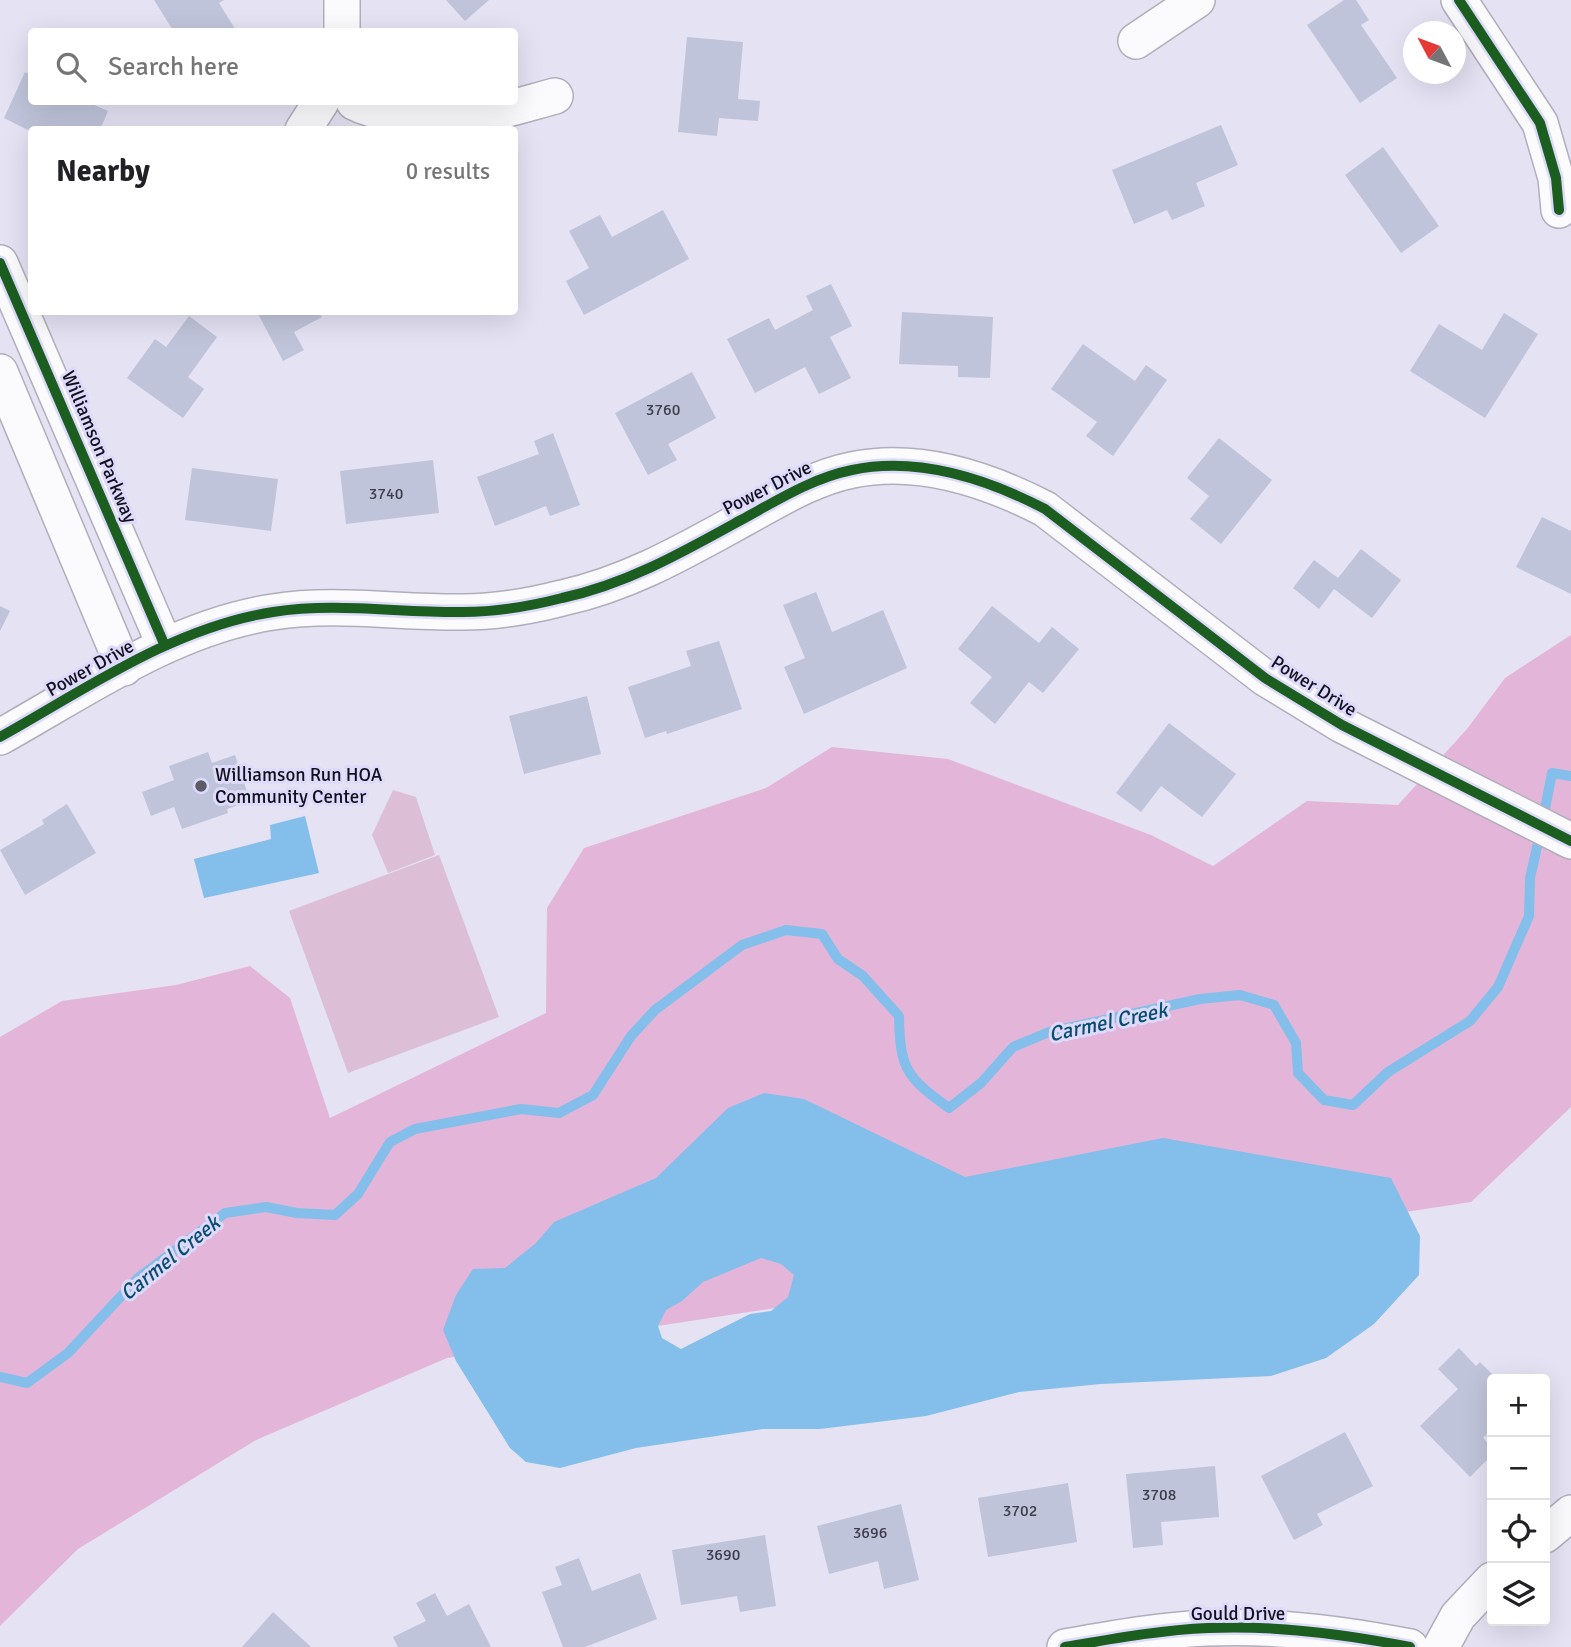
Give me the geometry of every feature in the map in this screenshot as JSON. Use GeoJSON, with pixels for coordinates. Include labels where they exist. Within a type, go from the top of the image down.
{"type":"FeatureCollection","features":[{"type":"Feature","properties":{"kind":"street"},"geometry":{"type":"LineString","coordinates":[[342,0],[342,28]]}},
{"type":"Feature","properties":{"kind":"street"},"geometry":{"type":"LineString","coordinates":[[1136,41],[1197,0]]}},
{"type":"Feature","properties":{"kind":"street"},"geometry":{"type":"LineString","coordinates":[[1459,0],[1540,123],[1556,178],[1559,210]]}},
{"type":"Feature","properties":{"kind":"street"},"geometry":{"type":"LineString","coordinates":[[360,105],[437,121],[477,118],[555,96]]}},
{"type":"Feature","properties":{"kind":"street"},"geometry":{"type":"LineString","coordinates":[[306,126],[319,105]]}},
{"type":"Feature","properties":{"kind":"street","name":"Williamson Parkway"},"geometry":{"type":"LineString","coordinates":[[11,283],[166,646]]}},
{"type":"Feature","properties":{"kind":"street"},"geometry":{"type":"LineString","coordinates":[[0,372],[124,668]]}},
{"type":"Feature","properties":{"kind":"street","name":"Power Drive"},"geometry":{"type":"LineString","coordinates":[[0,737],[166,646],[219,625],[274,612],[331,609],[465,612],[562,598],[614,584],[654,567],[810,484],[852,470],[896,465],[939,469],[1014,493],[1045,509],[1265,678],[1342,725],[1571,841]]}},
{"type":"Feature","properties":{"kind":"street"},"geometry":{"type":"LineString","coordinates":[[1550,1531],[1571,1513]]}},
{"type":"Feature","properties":{"kind":"street"},"geometry":{"type":"LineString","coordinates":[[1441,1647],[1458,1616],[1487,1585]]}},
{"type":"Feature","properties":{"kind":"street","name":"Gould Drive"},"geometry":{"type":"LineString","coordinates":[[1065,1647],[1140,1634],[1210,1628],[1312,1632],[1410,1647]]}},
{"type":"Feature","properties":{"kind":"shaded area"},"geometry":{"type":"Polygon","coordinates":[[[1571,635],[1571,1107],[1471,1202],[447,1358],[256,1440],[78,1549],[0,1626],[0,1037],[62,1001],[176,985],[250,966],[290,998],[330,1118],[546,1013],[547,908],[584,848],[766,788],[832,747],[948,759],[1151,835],[1213,866],[1307,801],[1398,805],[1467,729],[1505,678],[1571,635]]]}},
{"type":"Feature","properties":{"kind":"shaded area"},"geometry":{"type":"Polygon","coordinates":[[[393,790],[416,797],[435,855],[388,873],[372,835],[393,790]]]}},
{"type":"Feature","properties":{"kind":"shaded area"},"geometry":{"type":"Polygon","coordinates":[[[439,855],[499,1017],[348,1073],[289,911],[439,855]]]}},
{"type":"Feature","properties":{"kind":"water"},"geometry":{"type":"Polygon","coordinates":[[[305,816],[319,873],[204,898],[194,859],[271,839],[270,825],[305,816]]]}},
{"type":"Feature","properties":{"kind":"water"},"geometry":{"type":"Polygon","coordinates":[[[764,1093],[804,1099],[965,1177],[1163,1138],[1391,1178],[1420,1236],[1419,1275],[1374,1324],[1326,1358],[1271,1376],[1101,1384],[1019,1392],[926,1416],[820,1429],[763,1429],[636,1448],[560,1468],[526,1462],[510,1448],[456,1361],[443,1330],[456,1295],[473,1269],[505,1268],[536,1243],[554,1222],[656,1178],[728,1108],[764,1093]],[[761,1258],[703,1282],[682,1301],[666,1310],[658,1326],[662,1338],[681,1349],[750,1314],[771,1311],[788,1297],[794,1275],[781,1264],[761,1258]]]}},
{"type":"Feature","properties":{"kind":"building"},"geometry":{"type":"Polygon","coordinates":[[[154,0],[224,0],[219,3],[235,28],[172,28],[154,0]]]}},
{"type":"Feature","properties":{"kind":"building"},"geometry":{"type":"Polygon","coordinates":[[[446,0],[489,0],[465,21],[446,0]]]}},
{"type":"Feature","properties":{"kind":"building"},"geometry":{"type":"Polygon","coordinates":[[[1344,0],[1356,0],[1369,20],[1361,25],[1397,78],[1360,103],[1307,25],[1344,0]]]}},
{"type":"Feature","properties":{"kind":"building"},"geometry":{"type":"Polygon","coordinates":[[[687,37],[743,42],[738,99],[760,101],[758,121],[719,118],[717,136],[678,132],[687,37]]]}},
{"type":"Feature","properties":{"kind":"building"},"geometry":{"type":"Polygon","coordinates":[[[25,72],[28,73],[28,105],[95,105],[108,111],[102,126],[28,126],[28,130],[4,118],[25,72]]]}},
{"type":"Feature","properties":{"kind":"building"},"geometry":{"type":"Polygon","coordinates":[[[1221,125],[1238,165],[1196,183],[1205,206],[1172,220],[1167,210],[1134,224],[1112,170],[1221,125]]]}},
{"type":"Feature","properties":{"kind":"building"},"geometry":{"type":"Polygon","coordinates":[[[1383,147],[1439,226],[1401,253],[1345,175],[1383,147]]]}},
{"type":"Feature","properties":{"kind":"building"},"geometry":{"type":"Polygon","coordinates":[[[663,210],[689,259],[584,315],[566,281],[589,268],[569,231],[600,215],[612,237],[663,210]]]}},
{"type":"Feature","properties":{"kind":"building"},"geometry":{"type":"Polygon","coordinates":[[[831,284],[852,326],[830,337],[851,378],[819,394],[805,367],[755,393],[727,339],[769,318],[775,330],[813,310],[806,296],[831,284]]]}},
{"type":"Feature","properties":{"kind":"building"},"geometry":{"type":"Polygon","coordinates":[[[902,312],[993,317],[990,378],[958,377],[958,366],[899,364],[902,312]]]}},
{"type":"Feature","properties":{"kind":"building"},"geometry":{"type":"Polygon","coordinates":[[[1504,313],[1538,334],[1485,418],[1410,371],[1439,324],[1482,350],[1504,313]]]}},
{"type":"Feature","properties":{"kind":"building"},"geometry":{"type":"Polygon","coordinates":[[[259,315],[321,315],[322,317],[294,332],[304,350],[283,361],[259,315]]]}},
{"type":"Feature","properties":{"kind":"building"},"geometry":{"type":"Polygon","coordinates":[[[189,316],[217,337],[188,377],[204,389],[183,418],[127,378],[155,339],[166,347],[189,316]]]}},
{"type":"Feature","properties":{"kind":"building"},"geometry":{"type":"Polygon","coordinates":[[[1083,344],[1135,381],[1146,365],[1167,380],[1113,456],[1086,436],[1097,422],[1051,389],[1083,344]]]}},
{"type":"Feature","properties":{"kind":"building"},"geometry":{"type":"Polygon","coordinates":[[[692,372],[716,418],[668,444],[677,460],[648,475],[615,413],[692,372]]]}},
{"type":"Feature","properties":{"kind":"building"},"geometry":{"type":"Polygon","coordinates":[[[553,433],[580,505],[550,516],[546,506],[495,526],[477,477],[539,454],[534,441],[553,433]]]}},
{"type":"Feature","properties":{"kind":"building"},"geometry":{"type":"Polygon","coordinates":[[[1219,438],[1272,480],[1221,544],[1190,519],[1209,496],[1187,478],[1219,438]]]}},
{"type":"Feature","properties":{"kind":"building"},"geometry":{"type":"Polygon","coordinates":[[[433,460],[439,513],[346,524],[340,471],[433,460]]]}},
{"type":"Feature","properties":{"kind":"building"},"geometry":{"type":"Polygon","coordinates":[[[192,468],[278,479],[271,531],[185,520],[192,468]]]}},
{"type":"Feature","properties":{"kind":"building"},"geometry":{"type":"Polygon","coordinates":[[[1542,517],[1571,531],[1571,594],[1516,567],[1542,517]]]}},
{"type":"Feature","properties":{"kind":"building"},"geometry":{"type":"Polygon","coordinates":[[[1361,549],[1401,580],[1372,618],[1334,589],[1319,609],[1293,588],[1314,560],[1338,578],[1361,549]]]}},
{"type":"Feature","properties":{"kind":"building"},"geometry":{"type":"Polygon","coordinates":[[[816,592],[832,632],[883,610],[907,668],[804,714],[784,667],[805,658],[783,605],[816,592]]]}},
{"type":"Feature","properties":{"kind":"building"},"geometry":{"type":"Polygon","coordinates":[[[0,606],[10,611],[0,631],[0,606]]]}},
{"type":"Feature","properties":{"kind":"building"},"geometry":{"type":"Polygon","coordinates":[[[992,606],[1039,643],[1052,627],[1079,649],[1043,693],[1029,682],[995,724],[970,703],[992,677],[958,649],[992,606]]]}},
{"type":"Feature","properties":{"kind":"building"},"geometry":{"type":"Polygon","coordinates":[[[719,641],[742,709],[667,734],[666,731],[645,738],[628,687],[691,666],[686,651],[719,641]]]}},
{"type":"Feature","properties":{"kind":"building"},"geometry":{"type":"Polygon","coordinates":[[[587,696],[601,754],[524,774],[509,716],[587,696]]]}},
{"type":"Feature","properties":{"kind":"building"},"geometry":{"type":"Polygon","coordinates":[[[1169,723],[1236,774],[1202,817],[1161,786],[1141,812],[1116,793],[1169,723]]]}},
{"type":"Feature","properties":{"kind":"building","name":"Williamson Run HOA Community Center"},"geometry":{"type":"Polygon","coordinates":[[[208,752],[212,763],[235,755],[250,801],[227,809],[228,813],[182,829],[174,807],[151,816],[142,792],[174,780],[169,766],[208,752]]]}},
{"type":"Feature","properties":{"kind":"building"},"geometry":{"type":"Polygon","coordinates":[[[67,804],[96,853],[25,895],[0,850],[44,824],[42,820],[67,804]]]}},
{"type":"Feature","properties":{"kind":"building"},"geometry":{"type":"Polygon","coordinates":[[[1459,1348],[1476,1366],[1480,1362],[1492,1374],[1487,1374],[1487,1434],[1483,1438],[1487,1442],[1487,1460],[1470,1477],[1420,1426],[1458,1389],[1438,1369],[1459,1348]]]}},
{"type":"Feature","properties":{"kind":"building"},"geometry":{"type":"Polygon","coordinates":[[[1345,1432],[1373,1486],[1317,1514],[1323,1525],[1294,1540],[1261,1476],[1345,1432]]]}},
{"type":"Feature","properties":{"kind":"building"},"geometry":{"type":"Polygon","coordinates":[[[1215,1466],[1219,1517],[1161,1522],[1163,1545],[1133,1548],[1126,1474],[1215,1466]]]}},
{"type":"Feature","properties":{"kind":"building"},"geometry":{"type":"Polygon","coordinates":[[[1068,1483],[1077,1542],[988,1557],[978,1498],[1068,1483]]]}},
{"type":"Feature","properties":{"kind":"building"},"geometry":{"type":"Polygon","coordinates":[[[901,1504],[919,1580],[884,1589],[878,1561],[829,1574],[817,1526],[901,1504]]]}},
{"type":"Feature","properties":{"kind":"building"},"geometry":{"type":"Polygon","coordinates":[[[765,1535],[776,1606],[740,1612],[737,1596],[681,1605],[672,1550],[765,1535]]]}},
{"type":"Feature","properties":{"kind":"building"},"geometry":{"type":"Polygon","coordinates":[[[579,1558],[592,1591],[640,1573],[657,1619],[585,1647],[563,1647],[542,1592],[562,1585],[555,1567],[579,1558]]]}},
{"type":"Feature","properties":{"kind":"building"},"geometry":{"type":"Polygon","coordinates":[[[435,1593],[447,1616],[469,1604],[491,1647],[398,1647],[393,1637],[426,1621],[416,1603],[435,1593]]]}},
{"type":"Feature","properties":{"kind":"building"},"geometry":{"type":"Polygon","coordinates":[[[273,1612],[311,1647],[242,1647],[273,1612]]]}},
{"type":"Feature","properties":{"kind":"waterway","name":"Carmel Creek"},"geometry":{"type":"LineString","coordinates":[[1543,819],[1552,773],[1571,776]]}},
{"type":"Feature","properties":{"kind":"waterway","name":"Carmel Creek"},"geometry":{"type":"LineString","coordinates":[[0,1377],[27,1383],[68,1353],[138,1278],[225,1213],[266,1207],[297,1213],[335,1215],[358,1194],[390,1142],[415,1129],[521,1109],[559,1113],[593,1095],[631,1036],[655,1010],[742,945],[786,930],[822,934],[838,959],[863,976],[899,1016],[901,1048],[908,1070],[923,1088],[949,1108],[981,1083],[1013,1047],[1049,1032],[1200,999],[1240,995],[1274,1005],[1296,1043],[1298,1073],[1324,1100],[1353,1105],[1388,1072],[1470,1021],[1498,987],[1529,916],[1530,878],[1540,834]]}},
{"type":"Feature","properties":{"kind":"cycle path"},"geometry":{"type":"LineString","coordinates":[[1459,0],[1540,123],[1556,178],[1559,210]]}},
{"type":"Feature","properties":{"kind":"cycle path"},"geometry":{"type":"LineString","coordinates":[[0,263],[165,646]]}},
{"type":"Feature","properties":{"kind":"cycle path"},"geometry":{"type":"LineString","coordinates":[[0,737],[98,680],[166,645],[236,620],[296,609],[475,612],[550,601],[632,576],[809,484],[852,470],[902,466],[927,468],[976,480],[1045,509],[1265,678],[1342,725],[1571,841]]}},
{"type":"Feature","properties":{"kind":"cycle path"},"geometry":{"type":"LineString","coordinates":[[1065,1647],[1136,1635],[1233,1627],[1310,1632],[1410,1647]]}},
{"type":"Feature","properties":{"kind":"place","name":"Williamson Run HOA Community Center"},"geometry":{"type":"Point","coordinates":[201,786]}}]}
